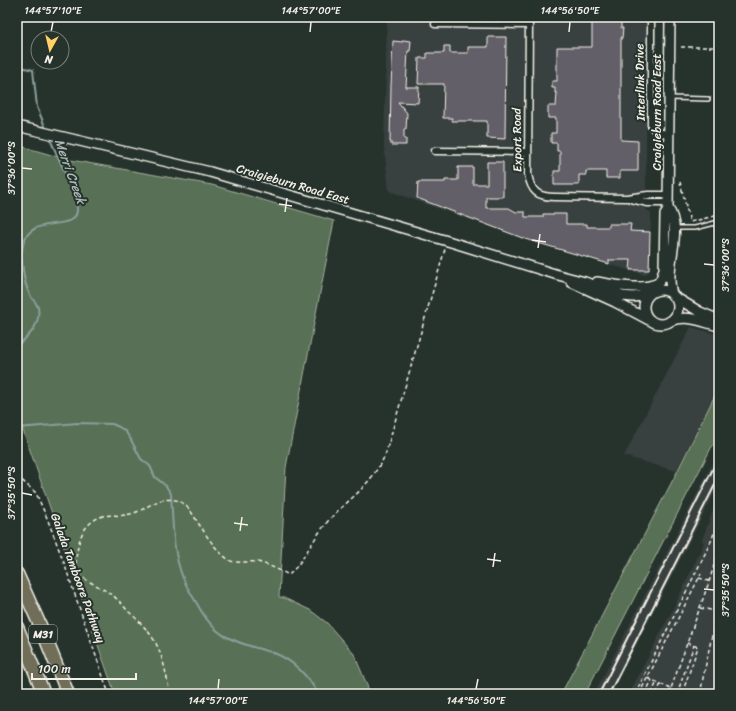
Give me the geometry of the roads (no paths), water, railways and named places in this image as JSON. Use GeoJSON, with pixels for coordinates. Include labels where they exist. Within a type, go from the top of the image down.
{"type":"FeatureCollection","features":[{"type":"Feature","properties":{"kind":"highway","name":"M31"},"geometry":{"type":"LineString","coordinates":[[17,574],[43,632],[68,694]]}},
{"type":"Feature","properties":{"kind":"highway","name":"M31"},"geometry":{"type":"LineString","coordinates":[[17,627],[44,694]]}},
{"type":"Feature","properties":{"kind":"main road","name":"Craigieburn Road East"},"geometry":{"type":"LineString","coordinates":[[17,126],[210,172],[578,280],[625,297],[638,297],[650,294],[658,283],[664,269],[665,215],[668,202],[670,17]]}},
{"type":"Feature","properties":{"kind":"main road","name":"Craigieburn Road East"},"geometry":{"type":"LineString","coordinates":[[668,202],[673,214],[674,228],[670,279],[673,295]]}},
{"type":"Feature","properties":{"kind":"main road","name":"Craigieburn Road East"},"geometry":{"type":"LineString","coordinates":[[558,275],[615,302],[652,322]]}},
{"type":"Feature","properties":{"kind":"main road"},"geometry":{"type":"LineString","coordinates":[[578,280],[634,286],[650,286],[658,283]]}},
{"type":"Feature","properties":{"kind":"main road"},"geometry":{"type":"LineString","coordinates":[[719,320],[700,312],[668,292],[661,290],[654,291],[645,302],[644,310],[652,322],[662,324],[676,319],[685,318],[719,326]]}},
{"type":"Feature","properties":{"kind":"main road"},"geometry":{"type":"LineString","coordinates":[[668,322],[674,318],[678,309],[677,302],[673,295]]}},
{"type":"Feature","properties":{"kind":"street","name":"Export Road"},"geometry":{"type":"LineString","coordinates":[[529,17],[528,152],[529,182],[534,191],[540,195],[555,197],[627,198],[648,195],[668,202]]}},
{"type":"Feature","properties":{"kind":"street","name":"Interlink Drive"},"geometry":{"type":"LineString","coordinates":[[650,17],[650,125],[653,130],[658,133],[669,134]]}},
{"type":"Feature","properties":{"kind":"street"},"geometry":{"type":"LineString","coordinates":[[435,24],[529,26]]}},
{"type":"Feature","properties":{"kind":"street"},"geometry":{"type":"LineString","coordinates":[[435,150],[528,152]]}},
{"type":"Feature","properties":{"kind":"lane"},"geometry":{"type":"LineString","coordinates":[[670,98],[708,99]]}},
{"type":"Feature","properties":{"kind":"lane"},"geometry":{"type":"LineString","coordinates":[[674,228],[691,228],[719,222]]}},
{"type":"Feature","properties":{"kind":"waterway","name":"Merri Creek"},"geometry":{"type":"LineString","coordinates":[[17,66],[33,70],[37,107],[46,129]]}},
{"type":"Feature","properties":{"kind":"waterway","name":"Merri Creek"},"geometry":{"type":"LineString","coordinates":[[17,346],[33,330],[38,320],[37,306],[30,295],[23,271],[22,250],[27,235],[34,229],[42,226],[68,221],[74,217],[77,211],[77,205],[71,186],[49,137]]}},
{"type":"Feature","properties":{"kind":"waterway"},"geometry":{"type":"LineString","coordinates":[[17,428],[78,423],[112,424],[125,431],[141,459],[150,466],[155,477],[166,486],[171,494],[175,547],[179,568],[187,587],[205,617],[216,630],[225,636],[243,644],[274,653],[288,660],[305,675],[318,694]]}},
{"type":"Feature","properties":{"kind":"railway"},"geometry":{"type":"LineString","coordinates":[[599,694],[719,457]]}},
{"type":"Feature","properties":{"kind":"railway"},"geometry":{"type":"LineString","coordinates":[[609,694],[719,477]]}}]}
